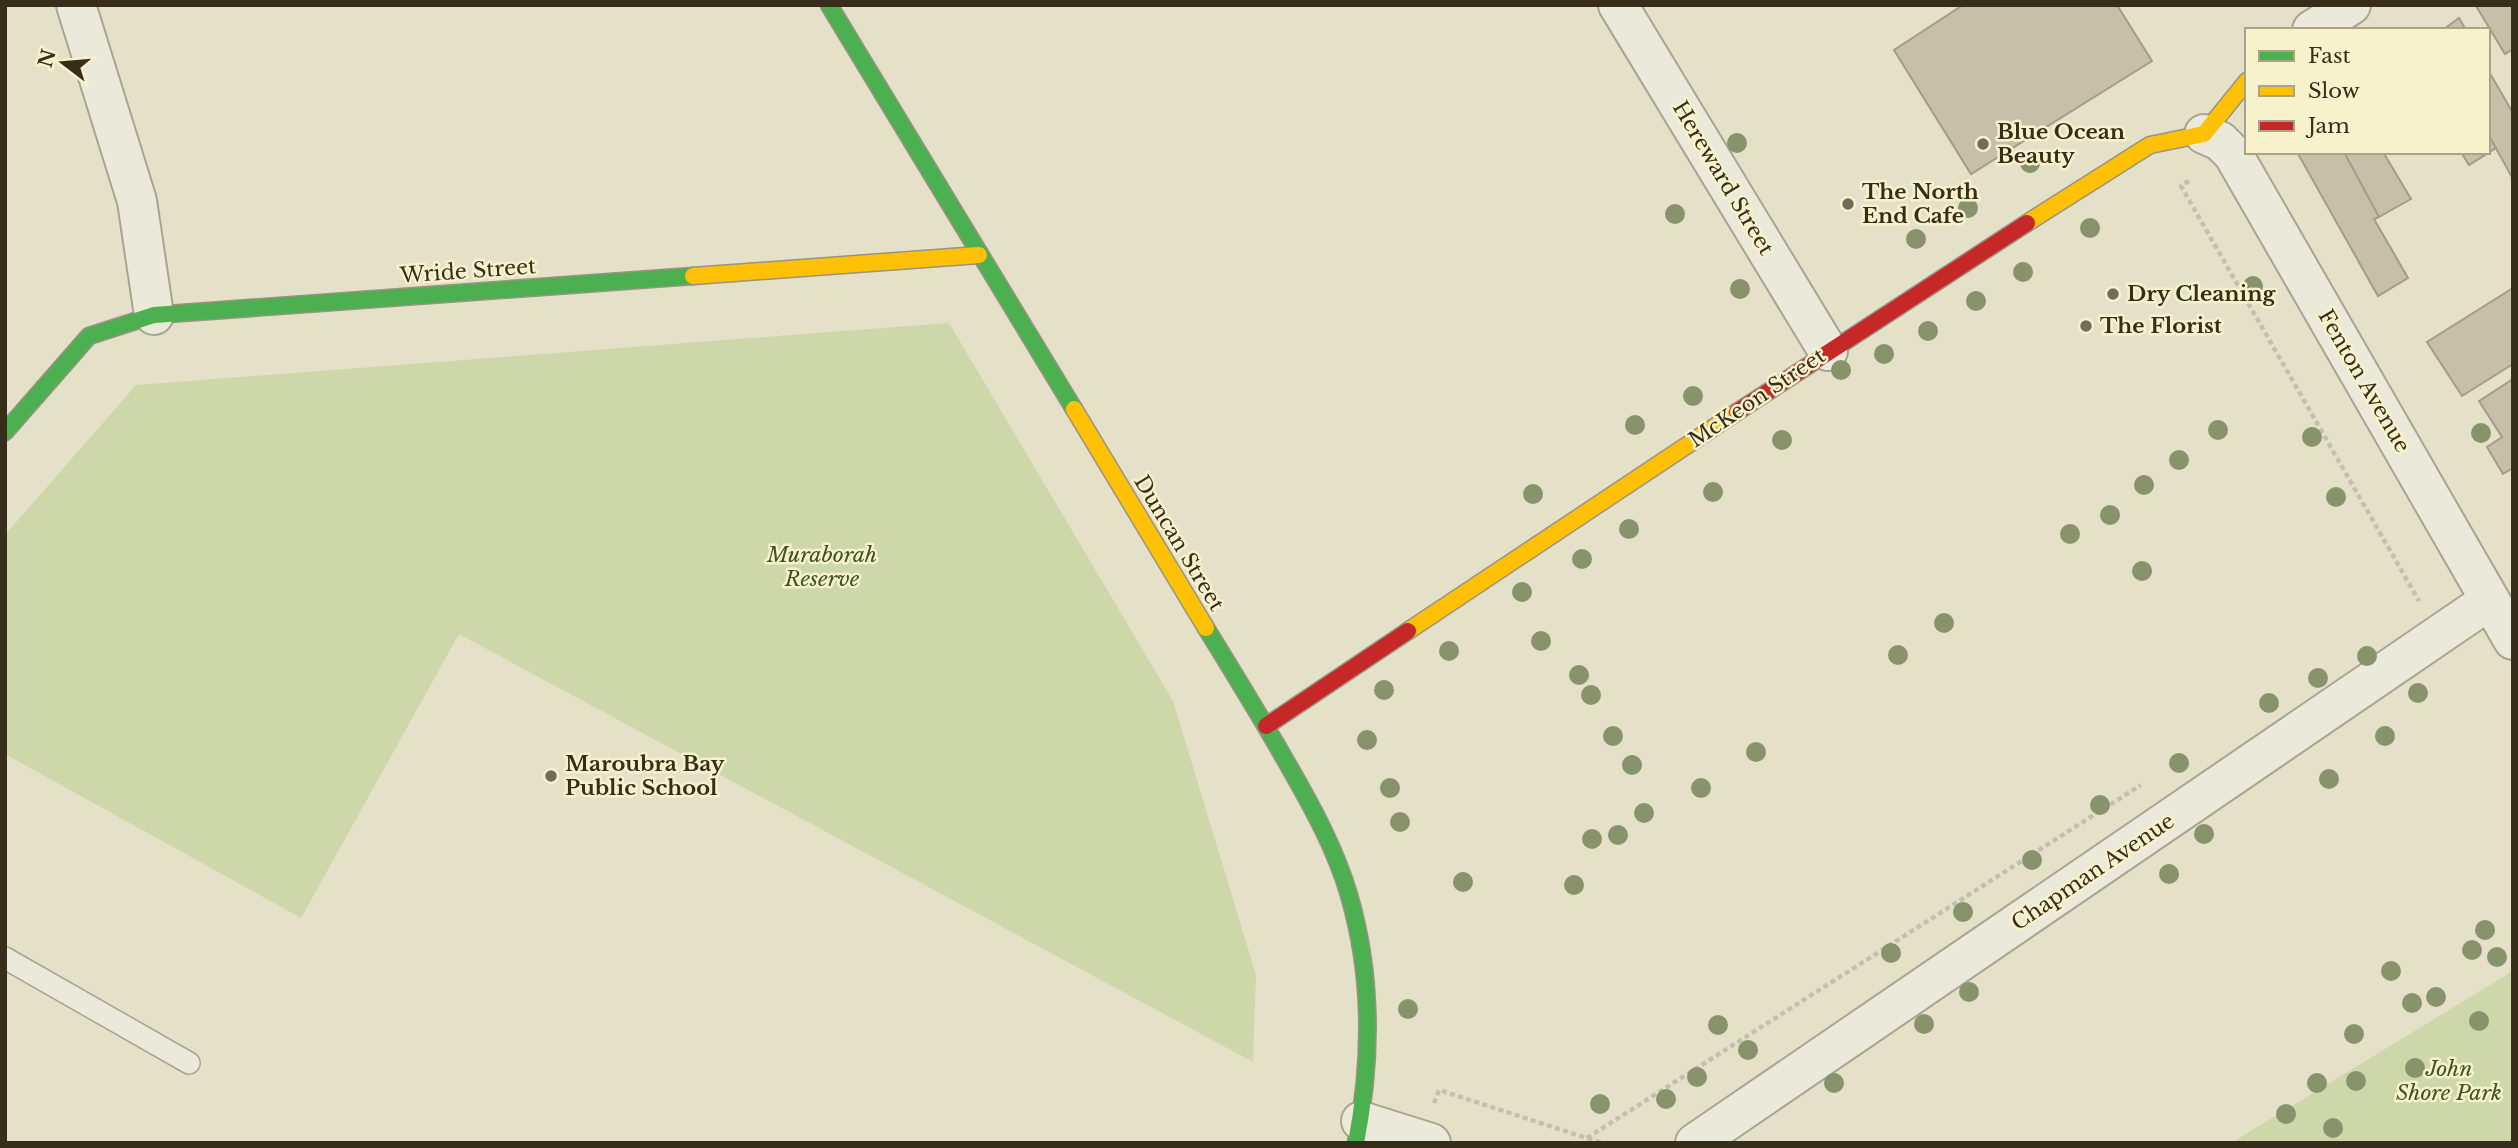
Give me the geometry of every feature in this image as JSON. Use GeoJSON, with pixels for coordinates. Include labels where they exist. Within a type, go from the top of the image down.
{"type":"FeatureCollection","features":[{"type":"Feature","properties":{"kind":"street"},"geometry":{"type":"LineString","coordinates":[[76,5],[136,201],[154,315]]}},
{"type":"Feature","properties":{"kind":"street","name":"Duncan Street"},"geometry":{"type":"LineString","coordinates":[[829,5],[1266,726],[1318,820],[1349,893],[1366,973],[1369,1039],[1359,1132]]}},
{"type":"Feature","properties":{"kind":"street","name":"Hereward Street"},"geometry":{"type":"LineString","coordinates":[[1619,5],[1828,351]]}},
{"type":"Feature","properties":{"kind":"street"},"geometry":{"type":"LineString","coordinates":[[2315,28],[2351,5]]}},
{"type":"Feature","properties":{"kind":"street"},"geometry":{"type":"LineString","coordinates":[[2219,144],[2245,86]]}},
{"type":"Feature","properties":{"kind":"street","name":"McKeon Street"},"geometry":{"type":"LineString","coordinates":[[1266,726],[1828,351],[2150,145],[2219,144]]}},
{"type":"Feature","properties":{"kind":"street","name":"Fenton Avenue"},"geometry":{"type":"LineString","coordinates":[[2219,144],[2513,639]]}},
{"type":"Feature","properties":{"kind":"street","name":"Wride Street"},"geometry":{"type":"LineString","coordinates":[[5,432],[89,336],[154,315],[979,255]]}},
{"type":"Feature","properties":{"kind":"street","name":"Chapman Avenue"},"geometry":{"type":"LineString","coordinates":[[1695,1143],[2490,600]]}},
{"type":"Feature","properties":{"kind":"street"},"geometry":{"type":"LineString","coordinates":[[1359,1132],[1425,1141]]}},
{"type":"Feature","properties":{"kind":"lane"},"geometry":{"type":"LineString","coordinates":[[5,958],[189,1063]]}},
{"type":"Feature","properties":{"kind":"path"},"geometry":{"type":"LineString","coordinates":[[2219,144],[2180,186],[2422,606]]}},
{"type":"Feature","properties":{"kind":"path"},"geometry":{"type":"LineString","coordinates":[[1587,1138],[2151,778]]}},
{"type":"Feature","properties":{"kind":"path"},"geometry":{"type":"LineString","coordinates":[[1425,1141],[1440,1090],[1602,1143]]}},
{"type":"Feature","properties":{"kind":"green space","name":"Muraborah Reserve"},"geometry":{"type":"Polygon","coordinates":[[[949,323],[1173,701],[1256,975],[1253,1062],[459,634],[301,918],[5,754],[5,535],[136,385],[949,323]]]}},
{"type":"Feature","properties":{"kind":"green space","name":"John Shore Park"},"geometry":{"type":"Polygon","coordinates":[[[2513,971],[2513,1143],[2231,1143],[2513,971]]]}},
{"type":"Feature","properties":{"kind":"building"},"geometry":{"type":"Polygon","coordinates":[[[1963,5],[2117,5],[2152,61],[1971,174],[1894,50],[1963,5]]]}},
{"type":"Feature","properties":{"kind":"building"},"geometry":{"type":"Polygon","coordinates":[[[2513,5],[2513,49],[2505,54],[2476,6],[2513,5]]]}},
{"type":"Feature","properties":{"kind":"building"},"geometry":{"type":"Polygon","coordinates":[[[2459,18],[2465,28],[2446,28],[2459,18]]]}},
{"type":"Feature","properties":{"kind":"building"},"geometry":{"type":"Polygon","coordinates":[[[2490,73],[2513,113],[2513,179],[2490,138],[2490,73]]]}},
{"type":"Feature","properties":{"kind":"building"},"geometry":{"type":"Polygon","coordinates":[[[2490,138],[2496,148],[2490,152],[2490,138]]]}},
{"type":"Feature","properties":{"kind":"building"},"geometry":{"type":"Polygon","coordinates":[[[2298,154],[2345,154],[2379,217],[2374,219],[2408,278],[2378,296],[2298,154]]]}},
{"type":"Feature","properties":{"kind":"building"},"geometry":{"type":"Polygon","coordinates":[[[2345,154],[2384,154],[2411,199],[2379,217],[2345,154]]]}},
{"type":"Feature","properties":{"kind":"building"},"geometry":{"type":"Polygon","coordinates":[[[2462,154],[2486,154],[2469,165],[2462,154]]]}},
{"type":"Feature","properties":{"kind":"building"},"geometry":{"type":"Polygon","coordinates":[[[2513,288],[2513,364],[2462,396],[2427,342],[2513,288]]]}},
{"type":"Feature","properties":{"kind":"building"},"geometry":{"type":"Polygon","coordinates":[[[2513,379],[2513,468],[2503,474],[2487,447],[2502,437],[2479,401],[2513,379]]]}},
{"type":"Feature","properties":{"kind":"traffic: fast"},"geometry":{"type":"LineString","coordinates":[[829,5],[1074,409]]}},
{"type":"Feature","properties":{"kind":"traffic: fast"},"geometry":{"type":"LineString","coordinates":[[5,432],[89,336],[154,315],[693,276]]}},
{"type":"Feature","properties":{"kind":"traffic: fast"},"geometry":{"type":"LineString","coordinates":[[1206,628],[1308,800],[1331,847],[1349,895],[1362,957],[1368,1019],[1365,1081],[1356,1143]]}},
{"type":"Feature","properties":{"kind":"traffic: slow"},"geometry":{"type":"LineString","coordinates":[[2027,223],[2150,145],[2204,134],[2245,83]]}},
{"type":"Feature","properties":{"kind":"traffic: slow"},"geometry":{"type":"LineString","coordinates":[[693,276],[979,255]]}},
{"type":"Feature","properties":{"kind":"traffic: slow"},"geometry":{"type":"LineString","coordinates":[[1074,409],[1206,628]]}},
{"type":"Feature","properties":{"kind":"traffic: slow"},"geometry":{"type":"LineString","coordinates":[[1408,631],[1737,412]]}},
{"type":"Feature","properties":{"kind":"traffic: jam"},"geometry":{"type":"LineString","coordinates":[[1737,412],[2027,223]]}},
{"type":"Feature","properties":{"kind":"traffic: jam"},"geometry":{"type":"LineString","coordinates":[[1266,726],[1408,631]]}},
{"type":"Feature","properties":{"kind":"place","name":"Blue Ocean Beauty"},"geometry":{"type":"Point","coordinates":[1983,144]}},
{"type":"Feature","properties":{"kind":"place","name":"The North End Cafe"},"geometry":{"type":"Point","coordinates":[1848,204]}},
{"type":"Feature","properties":{"kind":"place","name":"Dry Cleaning"},"geometry":{"type":"Point","coordinates":[2113,294]}},
{"type":"Feature","properties":{"kind":"place","name":"The Florist"},"geometry":{"type":"Point","coordinates":[2086,326]}},
{"type":"Feature","properties":{"kind":"place","name":"Maroubra Bay Public School"},"geometry":{"type":"Point","coordinates":[551,776]}}]}
